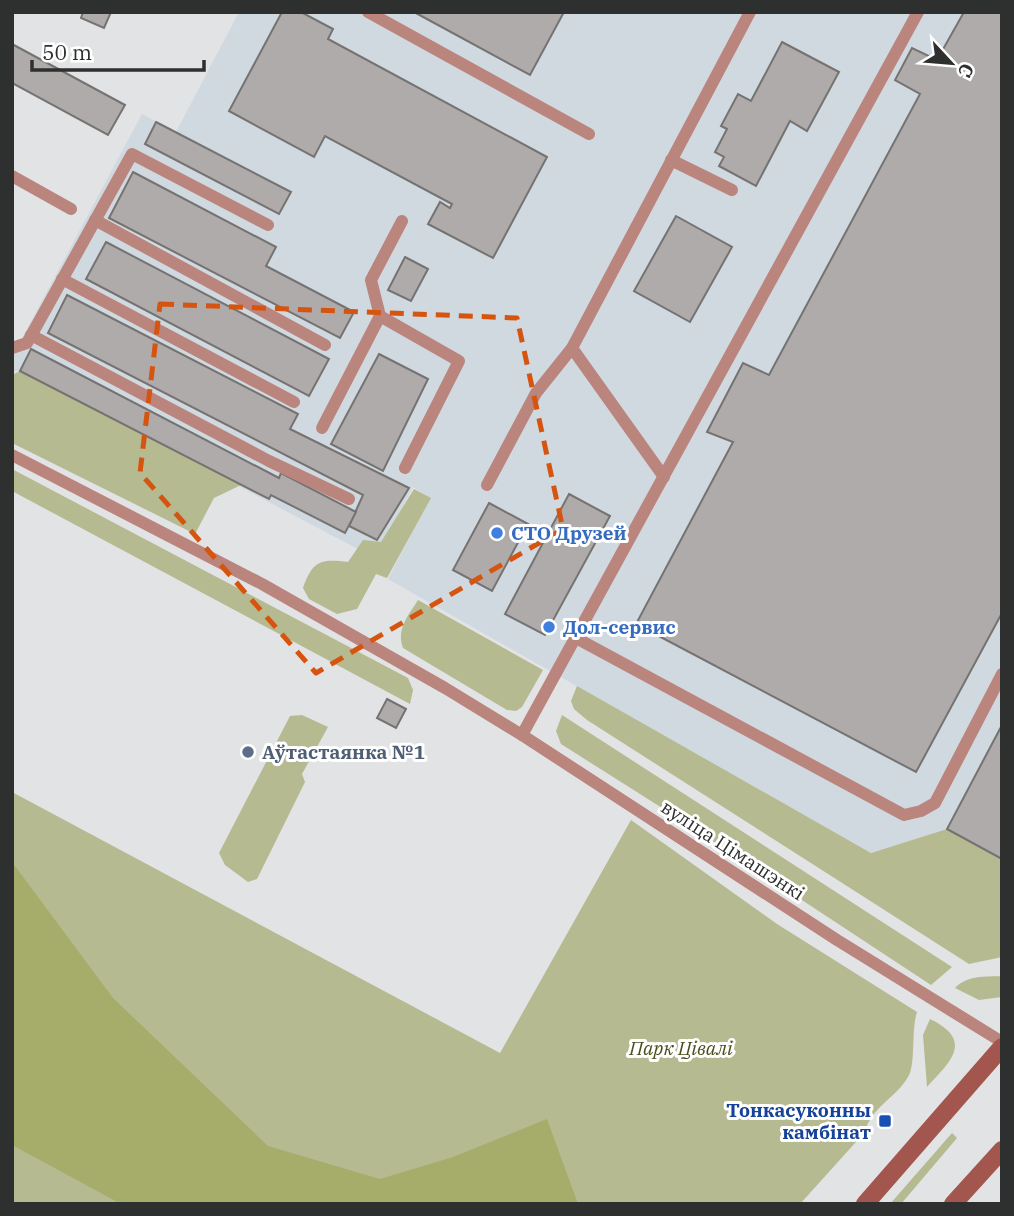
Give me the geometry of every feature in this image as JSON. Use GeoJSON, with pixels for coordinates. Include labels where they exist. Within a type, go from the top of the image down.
{"type":"FeatureCollection","features":[{"type":"Feature","properties":{"kind":"main road"},"geometry":{"type":"LineString","coordinates":[[865,1204],[1002,1044]]}},
{"type":"Feature","properties":{"kind":"main road"},"geometry":{"type":"LineString","coordinates":[[953,1204],[1002,1150]]}},
{"type":"Feature","properties":{"kind":"lane"},"geometry":{"type":"LineString","coordinates":[[368,12],[589,134]]}},
{"type":"Feature","properties":{"kind":"lane"},"geometry":{"type":"LineString","coordinates":[[488,485],[536,393],[572,348],[750,12]]}},
{"type":"Feature","properties":{"kind":"lane"},"geometry":{"type":"LineString","coordinates":[[522,735],[918,12]]}},
{"type":"Feature","properties":{"kind":"lane"},"geometry":{"type":"LineString","coordinates":[[12,348],[27,343],[132,154],[268,225]]}},
{"type":"Feature","properties":{"kind":"lane"},"geometry":{"type":"LineString","coordinates":[[671,160],[732,190]]}},
{"type":"Feature","properties":{"kind":"lane"},"geometry":{"type":"LineString","coordinates":[[12,176],[71,209]]}},
{"type":"Feature","properties":{"kind":"lane"},"geometry":{"type":"LineString","coordinates":[[95,220],[325,345]]}},
{"type":"Feature","properties":{"kind":"lane"},"geometry":{"type":"LineString","coordinates":[[322,428],[380,316],[371,280],[402,221]]}},
{"type":"Feature","properties":{"kind":"lane"},"geometry":{"type":"LineString","coordinates":[[62,279],[294,402]]}},
{"type":"Feature","properties":{"kind":"lane"},"geometry":{"type":"LineString","coordinates":[[380,316],[459,361],[405,468]]}},
{"type":"Feature","properties":{"kind":"lane"},"geometry":{"type":"LineString","coordinates":[[31,335],[269,461],[349,499]]}},
{"type":"Feature","properties":{"kind":"lane"},"geometry":{"type":"LineString","coordinates":[[572,348],[664,477]]}},
{"type":"Feature","properties":{"kind":"lane","name":"вуліца Цімашэнкі"},"geometry":{"type":"LineString","coordinates":[[12,455],[262,584],[445,688],[1002,1044]]}},
{"type":"Feature","properties":{"kind":"lane"},"geometry":{"type":"LineString","coordinates":[[576,638],[904,815],[921,811],[935,803],[1002,674]]}},
{"type":"Feature","properties":{"kind":"highlighted area"},"geometry":{"type":"Polygon","coordinates":[[[160,304],[517,318],[563,529],[316,673],[140,473],[160,304]]]}},
{"type":"Feature","properties":{"kind":"shaded area"},"geometry":{"type":"Polygon","coordinates":[[[239,12],[1002,12],[1002,859],[947,829],[871,853],[388,579],[430,498],[413,487],[375,558],[20,371],[12,371],[12,357],[142,114],[176,132],[239,12]]]}},
{"type":"Feature","properties":{"kind":"green space"},"geometry":{"type":"Polygon","coordinates":[[[20,371],[241,485],[214,498],[195,534],[12,443],[12,375],[20,371]]]}},
{"type":"Feature","properties":{"kind":"green space"},"geometry":{"type":"Polygon","coordinates":[[[12,469],[408,678],[413,690],[410,704],[12,491],[12,469]]]}},
{"type":"Feature","properties":{"kind":"green space"},"geometry":{"type":"Polygon","coordinates":[[[414,489],[431,498],[387,578],[376,574],[357,609],[337,614],[309,599],[303,588],[310,572],[319,563],[348,562],[363,540],[381,542],[414,489]]]}},
{"type":"Feature","properties":{"kind":"green space"},"geometry":{"type":"Polygon","coordinates":[[[418,600],[543,670],[522,707],[516,711],[507,710],[403,648],[402,629],[418,600]]]}},
{"type":"Feature","properties":{"kind":"green space"},"geometry":{"type":"Polygon","coordinates":[[[577,686],[871,853],[947,829],[1002,859],[1002,957],[969,964],[587,720],[574,709],[571,701],[577,686]]]}},
{"type":"Feature","properties":{"kind":"green space"},"geometry":{"type":"Polygon","coordinates":[[[302,715],[328,727],[302,774],[305,782],[257,879],[248,882],[225,865],[219,853],[290,716],[302,715]]]}},
{"type":"Feature","properties":{"kind":"green space"},"geometry":{"type":"Polygon","coordinates":[[[562,715],[952,967],[931,985],[561,744],[556,731],[562,715]]]}},
{"type":"Feature","properties":{"kind":"green space","name":"Парк Цівалі"},"geometry":{"type":"Polygon","coordinates":[[[12,792],[500,1053],[631,820],[777,924],[917,1012],[910,1071],[903,1084],[878,1109],[865,1132],[800,1204],[12,1204],[12,792]]]}},
{"type":"Feature","properties":{"kind":"green space"},"geometry":{"type":"Polygon","coordinates":[[[12,862],[113,998],[268,1146],[380,1179],[453,1157],[547,1119],[578,1204],[121,1204],[12,1145],[12,862]]]}},
{"type":"Feature","properties":{"kind":"green space"},"geometry":{"type":"Polygon","coordinates":[[[1002,976],[1002,997],[979,1000],[955,988],[971,979],[1002,976]]]}},
{"type":"Feature","properties":{"kind":"green space"},"geometry":{"type":"Polygon","coordinates":[[[930,1019],[952,1035],[955,1044],[950,1060],[927,1087],[923,1035],[930,1019]]]}},
{"type":"Feature","properties":{"kind":"green space"},"geometry":{"type":"Polygon","coordinates":[[[952,1133],[957,1138],[901,1204],[890,1204],[952,1133]]]}},
{"type":"Feature","properties":{"kind":"building"},"geometry":{"type":"Polygon","coordinates":[[[83,12],[111,12],[104,28],[81,18],[83,12]]]}},
{"type":"Feature","properties":{"kind":"building"},"geometry":{"type":"Polygon","coordinates":[[[282,12],[301,12],[333,29],[328,39],[547,157],[493,258],[428,224],[440,202],[450,208],[452,204],[325,136],[314,157],[229,111],[282,12]]]}},
{"type":"Feature","properties":{"kind":"building"},"geometry":{"type":"Polygon","coordinates":[[[414,12],[564,12],[530,75],[414,12]]]}},
{"type":"Feature","properties":{"kind":"building"},"geometry":{"type":"Polygon","coordinates":[[[964,12],[1002,12],[1002,613],[916,772],[636,624],[733,442],[707,432],[743,363],[769,375],[920,94],[895,80],[912,48],[937,60],[964,12]]]}},
{"type":"Feature","properties":{"kind":"building"},"geometry":{"type":"Polygon","coordinates":[[[782,42],[839,72],[807,131],[790,121],[756,186],[719,166],[724,157],[715,152],[727,129],[721,126],[738,94],[751,101],[782,42]]]}},
{"type":"Feature","properties":{"kind":"building"},"geometry":{"type":"Polygon","coordinates":[[[12,44],[125,105],[108,135],[12,83],[12,44]]]}},
{"type":"Feature","properties":{"kind":"building"},"geometry":{"type":"Polygon","coordinates":[[[156,122],[291,192],[279,214],[145,144],[156,122]]]}},
{"type":"Feature","properties":{"kind":"building"},"geometry":{"type":"Polygon","coordinates":[[[133,172],[276,247],[266,266],[354,312],[340,338],[109,218],[133,172]]]}},
{"type":"Feature","properties":{"kind":"building"},"geometry":{"type":"Polygon","coordinates":[[[676,216],[732,247],[690,322],[634,291],[676,216]]]}},
{"type":"Feature","properties":{"kind":"building"},"geometry":{"type":"Polygon","coordinates":[[[106,242],[329,359],[309,396],[86,279],[106,242]]]}},
{"type":"Feature","properties":{"kind":"building"},"geometry":{"type":"Polygon","coordinates":[[[405,257],[428,269],[411,301],[388,290],[405,257]]]}},
{"type":"Feature","properties":{"kind":"building"},"geometry":{"type":"Polygon","coordinates":[[[67,295],[298,414],[290,429],[409,488],[377,540],[349,526],[363,495],[48,333],[67,295]]]}},
{"type":"Feature","properties":{"kind":"building"},"geometry":{"type":"Polygon","coordinates":[[[31,349],[279,478],[281,473],[356,512],[345,533],[271,495],[269,499],[20,371],[31,349]]]}},
{"type":"Feature","properties":{"kind":"building"},"geometry":{"type":"Polygon","coordinates":[[[379,354],[428,379],[383,471],[331,444],[379,354]]]}},
{"type":"Feature","properties":{"kind":"building"},"geometry":{"type":"Polygon","coordinates":[[[569,494],[610,516],[545,635],[505,614],[569,494]]]}},
{"type":"Feature","properties":{"kind":"building"},"geometry":{"type":"Polygon","coordinates":[[[489,503],[528,524],[492,591],[453,570],[489,503]]]}},
{"type":"Feature","properties":{"kind":"building"},"geometry":{"type":"Polygon","coordinates":[[[387,699],[406,709],[396,728],[377,718],[387,699]]]}},
{"type":"Feature","properties":{"kind":"building"},"geometry":{"type":"Polygon","coordinates":[[[1002,725],[1002,859],[947,829],[1002,725]]]}},
{"type":"Feature","properties":{"kind":"place","name":"СТО Друзей"},"geometry":{"type":"Point","coordinates":[497,533]}},
{"type":"Feature","properties":{"kind":"place","name":"Дол-сервис"},"geometry":{"type":"Point","coordinates":[549,627]}},
{"type":"Feature","properties":{"kind":"place","name":"Аўтастаянка №1"},"geometry":{"type":"Point","coordinates":[248,752]}},
{"type":"Feature","properties":{"kind":"place","name":"Тонкасуконны камбінат"},"geometry":{"type":"Point","coordinates":[885,1121]}}]}
